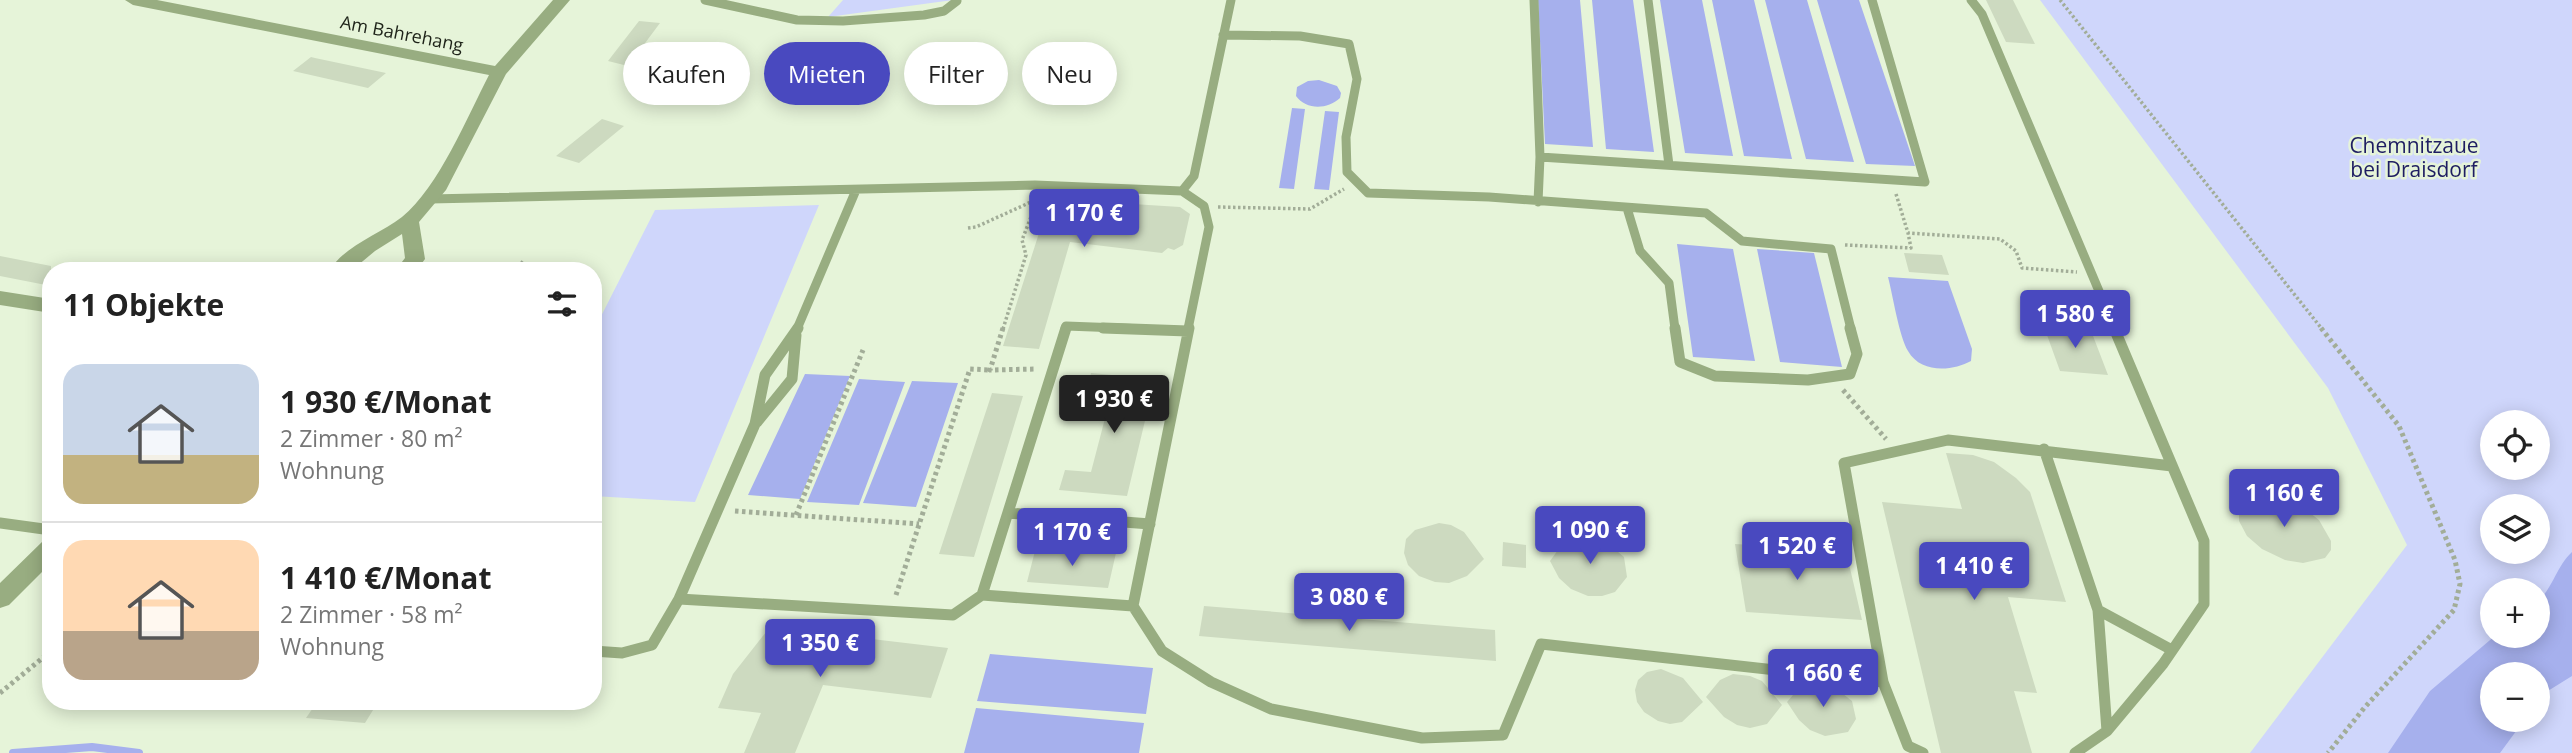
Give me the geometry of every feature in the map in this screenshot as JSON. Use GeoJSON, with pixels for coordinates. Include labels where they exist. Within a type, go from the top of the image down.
{"type":"FeatureCollection","features":[{"type":"Feature","properties":{"kind":"street","name":"Am Bahrehang"},"geometry":{"type":"LineString","coordinates":[[133,0],[499,72]]}},
{"type":"Feature","properties":{"kind":"street"},"geometry":{"type":"LineString","coordinates":[[349,262],[368,246],[409,221],[430,199],[499,72],[562,0]]}},
{"type":"Feature","properties":{"kind":"street"},"geometry":{"type":"LineString","coordinates":[[409,221],[415,258],[412,262]]}},
{"type":"Feature","properties":{"kind":"street"},"geometry":{"type":"LineString","coordinates":[[0,298],[42,305]]}},
{"type":"Feature","properties":{"kind":"street"},"geometry":{"type":"LineString","coordinates":[[0,598],[42,557]]}},
{"type":"Feature","properties":{"kind":"lane"},"geometry":{"type":"LineString","coordinates":[[705,0],[797,20],[843,21],[924,15],[944,11],[957,1]]}},
{"type":"Feature","properties":{"kind":"lane"},"geometry":{"type":"LineString","coordinates":[[1182,191],[1194,176],[1231,0]]}},
{"type":"Feature","properties":{"kind":"lane"},"geometry":{"type":"LineString","coordinates":[[1534,0],[1540,157],[1538,202]]}},
{"type":"Feature","properties":{"kind":"lane"},"geometry":{"type":"LineString","coordinates":[[1648,0],[1669,165]]}},
{"type":"Feature","properties":{"kind":"lane"},"geometry":{"type":"LineString","coordinates":[[1540,157],[1925,182],[1872,0]]}},
{"type":"Feature","properties":{"kind":"lane"},"geometry":{"type":"LineString","coordinates":[[1971,0],[1982,14],[2204,541],[2204,604],[2172,650],[2107,731],[2076,753]]}},
{"type":"Feature","properties":{"kind":"lane"},"geometry":{"type":"LineString","coordinates":[[1223,35],[1300,36],[1349,44],[1357,79],[1346,137],[1347,172],[1368,193],[1489,197],[1706,213],[1742,241],[1831,249],[1857,354],[1850,374],[1808,380],[1715,376],[1680,362],[1669,283],[1640,251],[1627,208]]}},
{"type":"Feature","properties":{"kind":"lane"},"geometry":{"type":"LineString","coordinates":[[430,199],[1066,185],[1182,191],[1204,206],[1209,227],[1133,606],[1162,651],[1211,682],[1271,709],[1422,738],[1503,735],[1541,644],[1883,682]]}},
{"type":"Feature","properties":{"kind":"lane"},"geometry":{"type":"LineString","coordinates":[[602,651],[622,653],[652,645],[679,599],[755,424],[765,375],[796,332],[856,190]]}},
{"type":"Feature","properties":{"kind":"lane"},"geometry":{"type":"LineString","coordinates":[[679,599],[953,615],[982,595],[1066,326],[1188,331]]}},
{"type":"Feature","properties":{"kind":"lane"},"geometry":{"type":"LineString","coordinates":[[755,424],[792,379],[796,332]]}},
{"type":"Feature","properties":{"kind":"lane"},"geometry":{"type":"LineString","coordinates":[[1923,753],[1908,746],[1883,682],[1844,463],[1948,440],[2044,449],[2172,466]]}},
{"type":"Feature","properties":{"kind":"lane"},"geometry":{"type":"LineString","coordinates":[[2044,449],[2098,610],[2107,731]]}},
{"type":"Feature","properties":{"kind":"lane"},"geometry":{"type":"LineString","coordinates":[[1008,513],[1150,524]]}},
{"type":"Feature","properties":{"kind":"lane"},"geometry":{"type":"LineString","coordinates":[[0,523],[42,529]]}},
{"type":"Feature","properties":{"kind":"lane"},"geometry":{"type":"LineString","coordinates":[[982,595],[1133,606]]}},
{"type":"Feature","properties":{"kind":"lane"},"geometry":{"type":"LineString","coordinates":[[2098,610],[2172,650]]}},
{"type":"Feature","properties":{"kind":"path"},"geometry":{"type":"LineString","coordinates":[[2060,0],[2399,426],[2455,560],[2460,584],[2454,610],[2365,707],[2328,753]]}},
{"type":"Feature","properties":{"kind":"path"},"geometry":{"type":"LineString","coordinates":[[1831,249],[1846,245],[1911,248],[1892,180]]}},
{"type":"Feature","properties":{"kind":"path"},"geometry":{"type":"LineString","coordinates":[[1204,206],[1310,209],[1357,181]]}},
{"type":"Feature","properties":{"kind":"path"},"geometry":{"type":"LineString","coordinates":[[968,228],[976,227],[1066,185]]}},
{"type":"Feature","properties":{"kind":"path"},"geometry":{"type":"LineString","coordinates":[[990,370],[1026,255],[1023,240],[1038,198]]}},
{"type":"Feature","properties":{"kind":"path"},"geometry":{"type":"LineString","coordinates":[[1908,233],[2000,239],[2016,251],[2022,268],[2091,273]]}},
{"type":"Feature","properties":{"kind":"path"},"geometry":{"type":"LineString","coordinates":[[796,515],[863,350]]}},
{"type":"Feature","properties":{"kind":"path"},"geometry":{"type":"LineString","coordinates":[[890,612],[970,369],[1052,369]]}},
{"type":"Feature","properties":{"kind":"path"},"geometry":{"type":"LineString","coordinates":[[1831,377],[1895,450]]}},
{"type":"Feature","properties":{"kind":"path"},"geometry":{"type":"LineString","coordinates":[[718,509],[919,524]]}},
{"type":"Feature","properties":{"kind":"path"},"geometry":{"type":"LineString","coordinates":[[0,693],[42,658]]}},
{"type":"Feature","properties":{"kind":"green space"},"geometry":{"type":"Polygon","coordinates":[[[843,0],[953,0],[828,17],[843,0]]]}},
{"type":"Feature","properties":{"kind":"green space","name":"Chemnitzaue bei Draisdorf"},"geometry":{"type":"Polygon","coordinates":[[[2040,0],[2572,0],[2572,753],[2250,753],[2407,545],[2328,388],[2040,0]]]}},
{"type":"Feature","properties":{"kind":"green space"},"geometry":{"type":"Polygon","coordinates":[[[819,205],[695,502],[602,497],[602,314],[655,210],[819,205]]]}},
{"type":"Feature","properties":{"kind":"water"},"geometry":{"type":"Polygon","coordinates":[[[1538,0],[1580,0],[1593,147],[1545,144],[1538,0]]]}},
{"type":"Feature","properties":{"kind":"water"},"geometry":{"type":"Polygon","coordinates":[[[1592,0],[1633,0],[1654,152],[1606,149],[1592,0]]]}},
{"type":"Feature","properties":{"kind":"water"},"geometry":{"type":"Polygon","coordinates":[[[1660,0],[1702,0],[1733,156],[1685,153],[1660,0]]]}},
{"type":"Feature","properties":{"kind":"water"},"geometry":{"type":"Polygon","coordinates":[[[1712,0],[1754,0],[1792,159],[1744,156],[1712,0]]]}},
{"type":"Feature","properties":{"kind":"water"},"geometry":{"type":"Polygon","coordinates":[[[1765,0],[1807,0],[1854,162],[1806,159],[1765,0]]]}},
{"type":"Feature","properties":{"kind":"water"},"geometry":{"type":"Polygon","coordinates":[[[1817,0],[1859,0],[1915,166],[1866,164],[1817,0]]]}},
{"type":"Feature","properties":{"kind":"water"},"geometry":{"type":"Polygon","coordinates":[[[1319,80],[1337,86],[1341,93],[1340,98],[1329,105],[1317,107],[1300,101],[1296,96],[1297,87],[1308,81],[1319,80]]]}},
{"type":"Feature","properties":{"kind":"water"},"geometry":{"type":"Polygon","coordinates":[[[1292,108],[1305,109],[1294,189],[1279,188],[1292,108]]]}},
{"type":"Feature","properties":{"kind":"water"},"geometry":{"type":"Polygon","coordinates":[[[1325,111],[1339,112],[1329,190],[1314,189],[1325,111]]]}},
{"type":"Feature","properties":{"kind":"water"},"geometry":{"type":"Polygon","coordinates":[[[1677,244],[1733,249],[1755,361],[1693,357],[1677,244]]]}},
{"type":"Feature","properties":{"kind":"water"},"geometry":{"type":"Polygon","coordinates":[[[1757,249],[1814,253],[1842,367],[1780,362],[1757,249]]]}},
{"type":"Feature","properties":{"kind":"water"},"geometry":{"type":"Polygon","coordinates":[[[1888,277],[1948,281],[1972,349],[1971,361],[1955,367],[1938,368],[1921,364],[1914,358],[1902,336],[1888,277]]]}},
{"type":"Feature","properties":{"kind":"water"},"geometry":{"type":"Polygon","coordinates":[[[805,374],[850,376],[800,499],[748,495],[805,374]]]}},
{"type":"Feature","properties":{"kind":"water"},"geometry":{"type":"Polygon","coordinates":[[[859,379],[905,382],[859,505],[807,502],[859,379]]]}},
{"type":"Feature","properties":{"kind":"water"},"geometry":{"type":"Polygon","coordinates":[[[912,381],[958,383],[916,507],[863,503],[912,381]]]}},
{"type":"Feature","properties":{"kind":"water"},"geometry":{"type":"Polygon","coordinates":[[[2572,552],[2572,676],[2550,690],[2550,662],[2480,662],[2480,732],[2515,732],[2500,753],[2388,753],[2430,691],[2481,648],[2550,648],[2550,585],[2572,552]]]}},
{"type":"Feature","properties":{"kind":"water"},"geometry":{"type":"Polygon","coordinates":[[[990,654],[1153,668],[1146,714],[977,701],[990,654]]]}},
{"type":"Feature","properties":{"kind":"water"},"geometry":{"type":"Polygon","coordinates":[[[976,708],[1144,723],[1139,753],[964,753],[976,708]]]}},
{"type":"Feature","properties":{"kind":"building"},"geometry":{"type":"Polygon","coordinates":[[[1986,0],[2013,0],[2035,44],[2006,42],[1986,0]]]}},
{"type":"Feature","properties":{"kind":"building"},"geometry":{"type":"Polygon","coordinates":[[[639,21],[660,23],[646,42],[623,42],[623,65],[608,61],[639,21]]]}},
{"type":"Feature","properties":{"kind":"building"},"geometry":{"type":"Polygon","coordinates":[[[311,57],[386,73],[368,88],[293,71],[311,57]]]}},
{"type":"Feature","properties":{"kind":"building"},"geometry":{"type":"Polygon","coordinates":[[[602,119],[624,126],[579,163],[556,156],[602,119]]]}},
{"type":"Feature","properties":{"kind":"building"},"geometry":{"type":"Polygon","coordinates":[[[1061,193],[1094,194],[1101,202],[1180,207],[1190,214],[1183,245],[1174,250],[1168,248],[1162,253],[1070,242],[1039,349],[1003,346],[1039,233],[1031,227],[1037,203],[1061,193]]]}},
{"type":"Feature","properties":{"kind":"building"},"geometry":{"type":"Polygon","coordinates":[[[1904,253],[1942,255],[1949,275],[1909,272],[1904,253]]]}},
{"type":"Feature","properties":{"kind":"building"},"geometry":{"type":"Polygon","coordinates":[[[0,256],[42,264],[42,284],[0,276],[0,256]]]}},
{"type":"Feature","properties":{"kind":"building"},"geometry":{"type":"Polygon","coordinates":[[[2043,324],[2090,328],[2108,375],[2060,371],[2043,324]]]}},
{"type":"Feature","properties":{"kind":"building"},"geometry":{"type":"Polygon","coordinates":[[[1091,373],[1155,379],[1127,496],[1059,490],[1065,470],[1091,472],[1109,403],[1083,401],[1091,373]]]}},
{"type":"Feature","properties":{"kind":"building"},"geometry":{"type":"Polygon","coordinates":[[[992,393],[1023,396],[974,557],[939,554],[992,393]]]}},
{"type":"Feature","properties":{"kind":"building"},"geometry":{"type":"Polygon","coordinates":[[[1946,453],[1973,455],[1994,462],[2030,492],[2066,602],[2008,597],[2037,693],[2014,691],[2032,753],[1941,753],[1882,502],[1962,509],[1946,453]]]}},
{"type":"Feature","properties":{"kind":"building"},"geometry":{"type":"Polygon","coordinates":[[[2266,495],[2300,505],[2319,520],[2331,541],[2331,550],[2325,558],[2303,563],[2285,560],[2262,549],[2247,536],[2239,521],[2239,508],[2248,499],[2266,495]]]}},
{"type":"Feature","properties":{"kind":"building"},"geometry":{"type":"Polygon","coordinates":[[[1439,523],[1451,525],[1464,532],[1484,559],[1467,576],[1449,583],[1435,582],[1419,576],[1408,565],[1404,553],[1406,539],[1415,530],[1439,523]]]}},
{"type":"Feature","properties":{"kind":"building"},"geometry":{"type":"Polygon","coordinates":[[[1580,536],[1604,540],[1624,557],[1627,577],[1615,592],[1588,596],[1571,589],[1559,578],[1550,561],[1563,543],[1580,536]]]}},
{"type":"Feature","properties":{"kind":"building"},"geometry":{"type":"Polygon","coordinates":[[[1503,542],[1526,545],[1526,568],[1502,566],[1503,542]]]}},
{"type":"Feature","properties":{"kind":"building"},"geometry":{"type":"Polygon","coordinates":[[[1735,544],[1846,551],[1862,620],[1746,612],[1735,544]]]}},
{"type":"Feature","properties":{"kind":"building"},"geometry":{"type":"Polygon","coordinates":[[[1036,547],[1116,553],[1108,588],[1027,582],[1036,547]]]}},
{"type":"Feature","properties":{"kind":"building"},"geometry":{"type":"Polygon","coordinates":[[[1204,606],[1495,630],[1496,661],[1199,636],[1204,606]]]}},
{"type":"Feature","properties":{"kind":"building"},"geometry":{"type":"Polygon","coordinates":[[[770,627],[948,648],[931,698],[823,685],[795,753],[744,753],[761,713],[718,708],[733,674],[770,627]]]}},
{"type":"Feature","properties":{"kind":"building"},"geometry":{"type":"Polygon","coordinates":[[[1661,669],[1683,678],[1703,702],[1682,722],[1670,724],[1658,721],[1644,712],[1637,702],[1635,690],[1638,680],[1647,672],[1661,669]]]}},
{"type":"Feature","properties":{"kind":"building"},"geometry":{"type":"Polygon","coordinates":[[[1733,674],[1762,681],[1782,705],[1767,724],[1750,728],[1737,725],[1724,717],[1706,697],[1720,680],[1733,674]]]}},
{"type":"Feature","properties":{"kind":"building"},"geometry":{"type":"Polygon","coordinates":[[[1810,682],[1833,686],[1852,701],[1856,719],[1848,732],[1825,736],[1810,730],[1799,720],[1787,702],[1799,688],[1810,682]]]}},
{"type":"Feature","properties":{"kind":"building"},"geometry":{"type":"Polygon","coordinates":[[[312,710],[373,710],[365,723],[306,718],[312,710]]]}},
{"type":"Feature","properties":{"kind":"waterway"},"geometry":{"type":"LineString","coordinates":[[13,753],[92,747],[139,753]]}}]}
